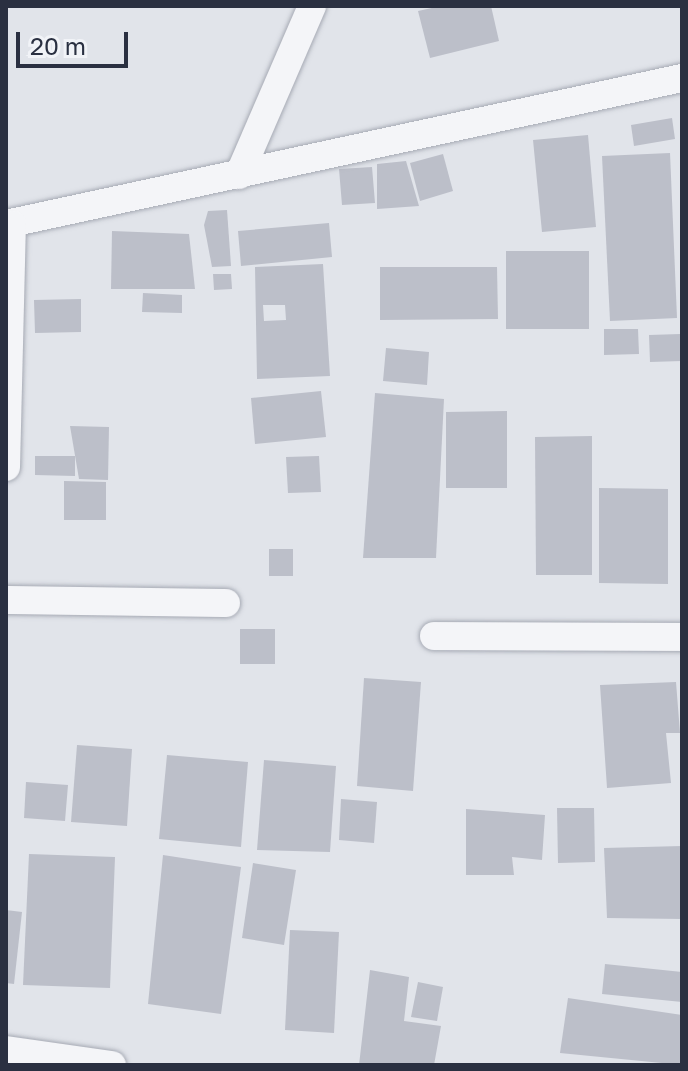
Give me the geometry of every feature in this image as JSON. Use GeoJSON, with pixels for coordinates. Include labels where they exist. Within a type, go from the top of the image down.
{"type":"FeatureCollection","features":[{"type":"Feature","properties":{"kind":"street"},"geometry":{"type":"LineString","coordinates":[[239,175],[312,6]]}},
{"type":"Feature","properties":{"kind":"street"},"geometry":{"type":"LineString","coordinates":[[6,467],[9,224],[682,78]]}},
{"type":"Feature","properties":{"kind":"street"},"geometry":{"type":"LineString","coordinates":[[6,600],[226,603]]}},
{"type":"Feature","properties":{"kind":"street"},"geometry":{"type":"LineString","coordinates":[[434,636],[682,637]]}},
{"type":"Feature","properties":{"kind":"street"},"geometry":{"type":"LineString","coordinates":[[6,1050],[112,1065]]}},
{"type":"Feature","properties":{"kind":"building"},"geometry":{"type":"Polygon","coordinates":[[[441,6],[491,6],[499,41],[430,58],[418,11],[441,6]]]}},
{"type":"Feature","properties":{"kind":"building"},"geometry":{"type":"Polygon","coordinates":[[[672,118],[675,139],[634,146],[631,125],[672,118]]]}},
{"type":"Feature","properties":{"kind":"building"},"geometry":{"type":"Polygon","coordinates":[[[588,135],[596,227],[542,232],[533,140],[588,135]]]}},
{"type":"Feature","properties":{"kind":"building"},"geometry":{"type":"Polygon","coordinates":[[[670,153],[677,318],[610,321],[602,156],[670,153]]]}},
{"type":"Feature","properties":{"kind":"building"},"geometry":{"type":"Polygon","coordinates":[[[443,154],[453,191],[420,201],[410,163],[443,154]]]}},
{"type":"Feature","properties":{"kind":"building"},"geometry":{"type":"Polygon","coordinates":[[[406,161],[419,206],[377,209],[377,164],[406,161]]]}},
{"type":"Feature","properties":{"kind":"building"},"geometry":{"type":"Polygon","coordinates":[[[372,167],[375,203],[342,205],[339,169],[372,167]]]}},
{"type":"Feature","properties":{"kind":"building"},"geometry":{"type":"Polygon","coordinates":[[[227,210],[231,266],[212,267],[204,225],[208,211],[227,210]]]}},
{"type":"Feature","properties":{"kind":"building"},"geometry":{"type":"Polygon","coordinates":[[[329,223],[332,257],[241,266],[238,231],[329,223]]]}},
{"type":"Feature","properties":{"kind":"building"},"geometry":{"type":"Polygon","coordinates":[[[112,231],[189,234],[195,289],[111,289],[112,231]]]}},
{"type":"Feature","properties":{"kind":"building"},"geometry":{"type":"Polygon","coordinates":[[[506,251],[589,251],[589,329],[506,329],[506,251]]]}},
{"type":"Feature","properties":{"kind":"building"},"geometry":{"type":"Polygon","coordinates":[[[323,264],[330,376],[257,379],[255,267],[323,264]],[[263,305],[264,321],[286,320],[285,305],[263,305]]]}},
{"type":"Feature","properties":{"kind":"building"},"geometry":{"type":"Polygon","coordinates":[[[380,267],[497,267],[498,319],[380,320],[380,267]]]}},
{"type":"Feature","properties":{"kind":"building"},"geometry":{"type":"Polygon","coordinates":[[[213,274],[231,274],[232,289],[214,290],[213,274]]]}},
{"type":"Feature","properties":{"kind":"building"},"geometry":{"type":"Polygon","coordinates":[[[143,293],[182,295],[182,313],[142,312],[143,293]]]}},
{"type":"Feature","properties":{"kind":"building"},"geometry":{"type":"Polygon","coordinates":[[[81,299],[81,332],[35,333],[34,300],[81,299]]]}},
{"type":"Feature","properties":{"kind":"building"},"geometry":{"type":"Polygon","coordinates":[[[604,329],[638,329],[639,354],[604,355],[604,329]]]}},
{"type":"Feature","properties":{"kind":"building"},"geometry":{"type":"Polygon","coordinates":[[[680,334],[682,361],[650,362],[649,335],[680,334]]]}},
{"type":"Feature","properties":{"kind":"building"},"geometry":{"type":"Polygon","coordinates":[[[386,348],[429,352],[427,385],[383,381],[386,348]]]}},
{"type":"Feature","properties":{"kind":"building"},"geometry":{"type":"Polygon","coordinates":[[[321,391],[326,437],[255,444],[251,398],[321,391]]]}},
{"type":"Feature","properties":{"kind":"building"},"geometry":{"type":"Polygon","coordinates":[[[375,393],[444,399],[436,558],[363,558],[375,393]]]}},
{"type":"Feature","properties":{"kind":"building"},"geometry":{"type":"Polygon","coordinates":[[[507,411],[507,488],[446,488],[446,412],[507,411]]]}},
{"type":"Feature","properties":{"kind":"building"},"geometry":{"type":"Polygon","coordinates":[[[70,426],[109,427],[108,480],[79,479],[70,426]]]}},
{"type":"Feature","properties":{"kind":"building"},"geometry":{"type":"Polygon","coordinates":[[[592,436],[592,575],[536,575],[535,437],[592,436]]]}},
{"type":"Feature","properties":{"kind":"building"},"geometry":{"type":"Polygon","coordinates":[[[35,456],[75,456],[75,476],[35,475],[35,456]]]}},
{"type":"Feature","properties":{"kind":"building"},"geometry":{"type":"Polygon","coordinates":[[[319,456],[321,492],[288,493],[286,457],[319,456]]]}},
{"type":"Feature","properties":{"kind":"building"},"geometry":{"type":"Polygon","coordinates":[[[64,481],[106,482],[106,520],[64,520],[64,481]]]}},
{"type":"Feature","properties":{"kind":"building"},"geometry":{"type":"Polygon","coordinates":[[[599,488],[668,489],[668,584],[599,583],[599,488]]]}},
{"type":"Feature","properties":{"kind":"building"},"geometry":{"type":"Polygon","coordinates":[[[269,549],[293,549],[293,576],[269,576],[269,549]]]}},
{"type":"Feature","properties":{"kind":"building"},"geometry":{"type":"Polygon","coordinates":[[[240,629],[275,629],[275,664],[240,664],[240,629]]]}},
{"type":"Feature","properties":{"kind":"building"},"geometry":{"type":"Polygon","coordinates":[[[364,678],[421,682],[413,791],[357,786],[364,678]]]}},
{"type":"Feature","properties":{"kind":"building"},"geometry":{"type":"Polygon","coordinates":[[[676,682],[680,733],[666,733],[671,783],[607,788],[600,685],[676,682]]]}},
{"type":"Feature","properties":{"kind":"building"},"geometry":{"type":"Polygon","coordinates":[[[77,745],[132,749],[127,826],[71,822],[77,745]]]}},
{"type":"Feature","properties":{"kind":"building"},"geometry":{"type":"Polygon","coordinates":[[[167,755],[248,762],[241,847],[159,839],[167,755]]]}},
{"type":"Feature","properties":{"kind":"building"},"geometry":{"type":"Polygon","coordinates":[[[264,760],[336,766],[330,852],[257,850],[264,760]]]}},
{"type":"Feature","properties":{"kind":"building"},"geometry":{"type":"Polygon","coordinates":[[[26,782],[68,785],[65,821],[24,818],[26,782]]]}},
{"type":"Feature","properties":{"kind":"building"},"geometry":{"type":"Polygon","coordinates":[[[341,799],[377,802],[374,843],[339,840],[341,799]]]}},
{"type":"Feature","properties":{"kind":"building"},"geometry":{"type":"Polygon","coordinates":[[[557,808],[594,808],[595,862],[558,863],[557,808]]]}},
{"type":"Feature","properties":{"kind":"building"},"geometry":{"type":"Polygon","coordinates":[[[466,809],[545,815],[542,860],[512,857],[514,875],[466,875],[466,809]]]}},
{"type":"Feature","properties":{"kind":"building"},"geometry":{"type":"Polygon","coordinates":[[[682,846],[682,919],[607,918],[604,848],[682,846]]]}},
{"type":"Feature","properties":{"kind":"building"},"geometry":{"type":"Polygon","coordinates":[[[29,854],[115,857],[110,988],[23,985],[29,854]]]}},
{"type":"Feature","properties":{"kind":"building"},"geometry":{"type":"Polygon","coordinates":[[[163,855],[241,867],[221,1014],[148,1004],[163,855]]]}},
{"type":"Feature","properties":{"kind":"building"},"geometry":{"type":"Polygon","coordinates":[[[253,863],[296,870],[284,945],[242,938],[253,863]]]}},
{"type":"Feature","properties":{"kind":"building"},"geometry":{"type":"Polygon","coordinates":[[[6,910],[22,912],[14,984],[6,983],[6,910]]]}},
{"type":"Feature","properties":{"kind":"building"},"geometry":{"type":"Polygon","coordinates":[[[290,930],[339,932],[334,1033],[285,1030],[290,930]]]}},
{"type":"Feature","properties":{"kind":"building"},"geometry":{"type":"Polygon","coordinates":[[[605,964],[682,972],[682,1002],[602,994],[605,964]]]}},
{"type":"Feature","properties":{"kind":"building"},"geometry":{"type":"Polygon","coordinates":[[[370,970],[409,977],[404,1021],[441,1026],[434,1065],[359,1065],[370,970]]]}},
{"type":"Feature","properties":{"kind":"building"},"geometry":{"type":"Polygon","coordinates":[[[418,982],[443,987],[437,1021],[411,1017],[418,982]]]}},
{"type":"Feature","properties":{"kind":"building"},"geometry":{"type":"Polygon","coordinates":[[[568,998],[682,1015],[682,1065],[560,1053],[568,998]]]}}]}
